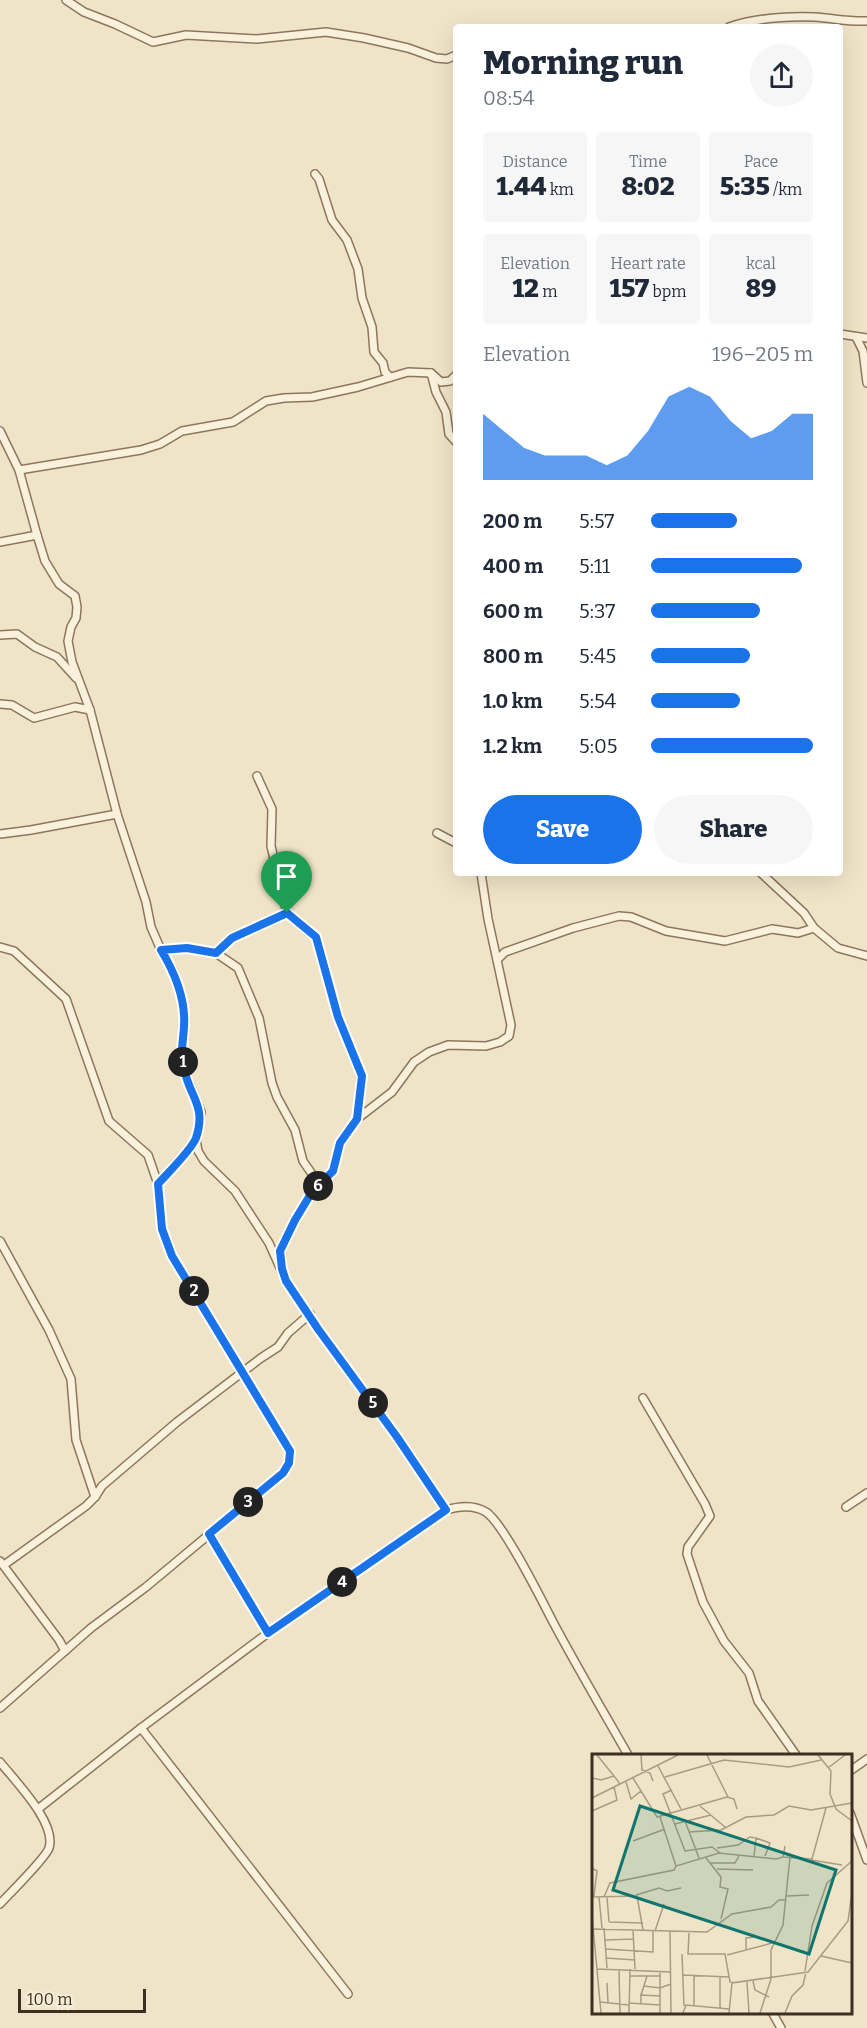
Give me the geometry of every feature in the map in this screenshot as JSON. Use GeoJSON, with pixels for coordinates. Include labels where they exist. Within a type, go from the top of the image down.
{"type":"FeatureCollection","features":[{"type":"Feature","properties":{"kind":"street"},"geometry":{"type":"LineString","coordinates":[[66,0],[84,12],[153,42],[186,35],[257,39],[326,32],[408,48],[436,58],[447,59],[453,56]]}},
{"type":"Feature","properties":{"kind":"street"},"geometry":{"type":"LineString","coordinates":[[739,24],[788,17],[816,17],[850,22],[867,21]]}},
{"type":"Feature","properties":{"kind":"street"},"geometry":{"type":"LineString","coordinates":[[315,174],[319,179],[332,220],[347,240],[358,269],[362,298],[372,327],[374,352],[390,377]]}},
{"type":"Feature","properties":{"kind":"street"},"geometry":{"type":"LineString","coordinates":[[843,335],[867,338]]}},
{"type":"Feature","properties":{"kind":"street"},"geometry":{"type":"LineString","coordinates":[[856,337],[863,351],[867,383]]}},
{"type":"Feature","properties":{"kind":"street"},"geometry":{"type":"LineString","coordinates":[[19,470],[141,450],[160,444],[182,431],[232,422],[266,401],[312,397],[358,387],[408,372],[431,373],[441,382],[450,381],[453,378]]}},
{"type":"Feature","properties":{"kind":"street"},"geometry":{"type":"LineString","coordinates":[[431,373],[436,392],[446,412],[449,434],[453,439]]}},
{"type":"Feature","properties":{"kind":"street"},"geometry":{"type":"LineString","coordinates":[[0,431],[19,470],[45,561],[59,584],[75,596],[76,618],[70,627],[68,641],[77,680],[90,710],[117,814],[152,927],[161,950],[173,970],[181,994],[185,1025],[181,1051],[184,1070],[201,1112],[196,1140],[198,1151],[204,1161],[235,1191],[268,1243],[286,1281],[446,1510]]}},
{"type":"Feature","properties":{"kind":"street"},"geometry":{"type":"LineString","coordinates":[[0,542],[37,535]]}},
{"type":"Feature","properties":{"kind":"street"},"geometry":{"type":"LineString","coordinates":[[0,635],[17,634],[35,647],[57,657],[77,680]]}},
{"type":"Feature","properties":{"kind":"street"},"geometry":{"type":"LineString","coordinates":[[0,704],[12,705],[34,718],[75,707],[90,710]]}},
{"type":"Feature","properties":{"kind":"street"},"geometry":{"type":"LineString","coordinates":[[257,776],[273,809],[271,846],[287,913],[316,937],[338,1017],[362,1076],[357,1119]]}},
{"type":"Feature","properties":{"kind":"street"},"geometry":{"type":"LineString","coordinates":[[0,834],[117,814]]}},
{"type":"Feature","properties":{"kind":"street"},"geometry":{"type":"LineString","coordinates":[[437,833],[453,841]]}},
{"type":"Feature","properties":{"kind":"street"},"geometry":{"type":"LineString","coordinates":[[282,1269],[280,1251],[295,1220],[312,1192],[333,1171],[340,1143],[357,1119],[392,1092],[414,1062],[429,1052],[448,1045],[486,1046],[500,1042],[509,1036],[511,1025],[488,919],[481,876]]}},
{"type":"Feature","properties":{"kind":"street"},"geometry":{"type":"LineString","coordinates":[[764,876],[804,913],[814,928],[838,948],[867,956]]}},
{"type":"Feature","properties":{"kind":"street"},"geometry":{"type":"LineString","coordinates":[[216,953],[232,938],[287,913]]}},
{"type":"Feature","properties":{"kind":"street"},"geometry":{"type":"LineString","coordinates":[[497,960],[505,952],[525,944],[619,916],[631,917],[666,931],[725,941],[772,929],[798,933],[814,928]]}},
{"type":"Feature","properties":{"kind":"street"},"geometry":{"type":"LineString","coordinates":[[0,947],[14,951],[66,999],[109,1121],[148,1155],[158,1184],[162,1229],[172,1256],[290,1451],[289,1463],[283,1473],[65,1651],[0,1708]]}},
{"type":"Feature","properties":{"kind":"street"},"geometry":{"type":"LineString","coordinates":[[161,950],[187,948],[216,953],[238,968],[259,1018],[272,1083],[295,1130],[303,1161],[312,1174],[312,1192]]}},
{"type":"Feature","properties":{"kind":"street"},"geometry":{"type":"LineString","coordinates":[[158,1184],[196,1140]]}},
{"type":"Feature","properties":{"kind":"street"},"geometry":{"type":"LineString","coordinates":[[0,1241],[49,1330],[72,1379],[76,1440],[95,1497]]}},
{"type":"Feature","properties":{"kind":"street"},"geometry":{"type":"LineString","coordinates":[[65,1651],[2,1563],[95,1497],[102,1486],[177,1422],[278,1347],[288,1333],[310,1314]]}},
{"type":"Feature","properties":{"kind":"street"},"geometry":{"type":"LineString","coordinates":[[643,1398],[710,1516],[688,1546],[687,1554],[703,1602],[724,1641],[749,1673],[758,1701],[795,1754]]}},
{"type":"Feature","properties":{"kind":"street"},"geometry":{"type":"LineString","coordinates":[[846,1507],[867,1493]]}},
{"type":"Feature","properties":{"kind":"street"},"geometry":{"type":"LineString","coordinates":[[38,1809],[268,1633],[446,1510],[467,1506],[479,1509],[493,1519],[526,1573],[627,1754]]}},
{"type":"Feature","properties":{"kind":"street"},"geometry":{"type":"LineString","coordinates":[[209,1534],[268,1633]]}},
{"type":"Feature","properties":{"kind":"street"},"geometry":{"type":"LineString","coordinates":[[141,1728],[348,1994]]}},
{"type":"Feature","properties":{"kind":"street"},"geometry":{"type":"LineString","coordinates":[[852,1770],[867,1759]]}},
{"type":"Feature","properties":{"kind":"street"},"geometry":{"type":"LineString","coordinates":[[0,1762],[38,1809],[51,1838],[49,1851],[0,1904]]}},
{"type":"Feature","properties":{"kind":"street"},"geometry":{"type":"LineString","coordinates":[[852,1819],[867,1860]]}},
{"type":"Feature","properties":{"kind":"street"},"geometry":{"type":"LineString","coordinates":[[773,2013],[781,2028]]}},
{"type":"Feature","properties":{"kind":"route"},"geometry":{"type":"LineString","coordinates":[[287,913],[316,937],[338,1017],[362,1076],[357,1119],[340,1143],[333,1171],[312,1192],[295,1220],[280,1251],[282,1269],[286,1281],[318,1329],[397,1437],[446,1510],[268,1633],[209,1534],[283,1473],[289,1463],[290,1451],[172,1256],[162,1229],[158,1184],[196,1140],[201,1112],[184,1070],[181,1051],[185,1025],[181,994],[173,970],[161,950],[187,948],[216,953],[232,938],[287,913]]}}]}
